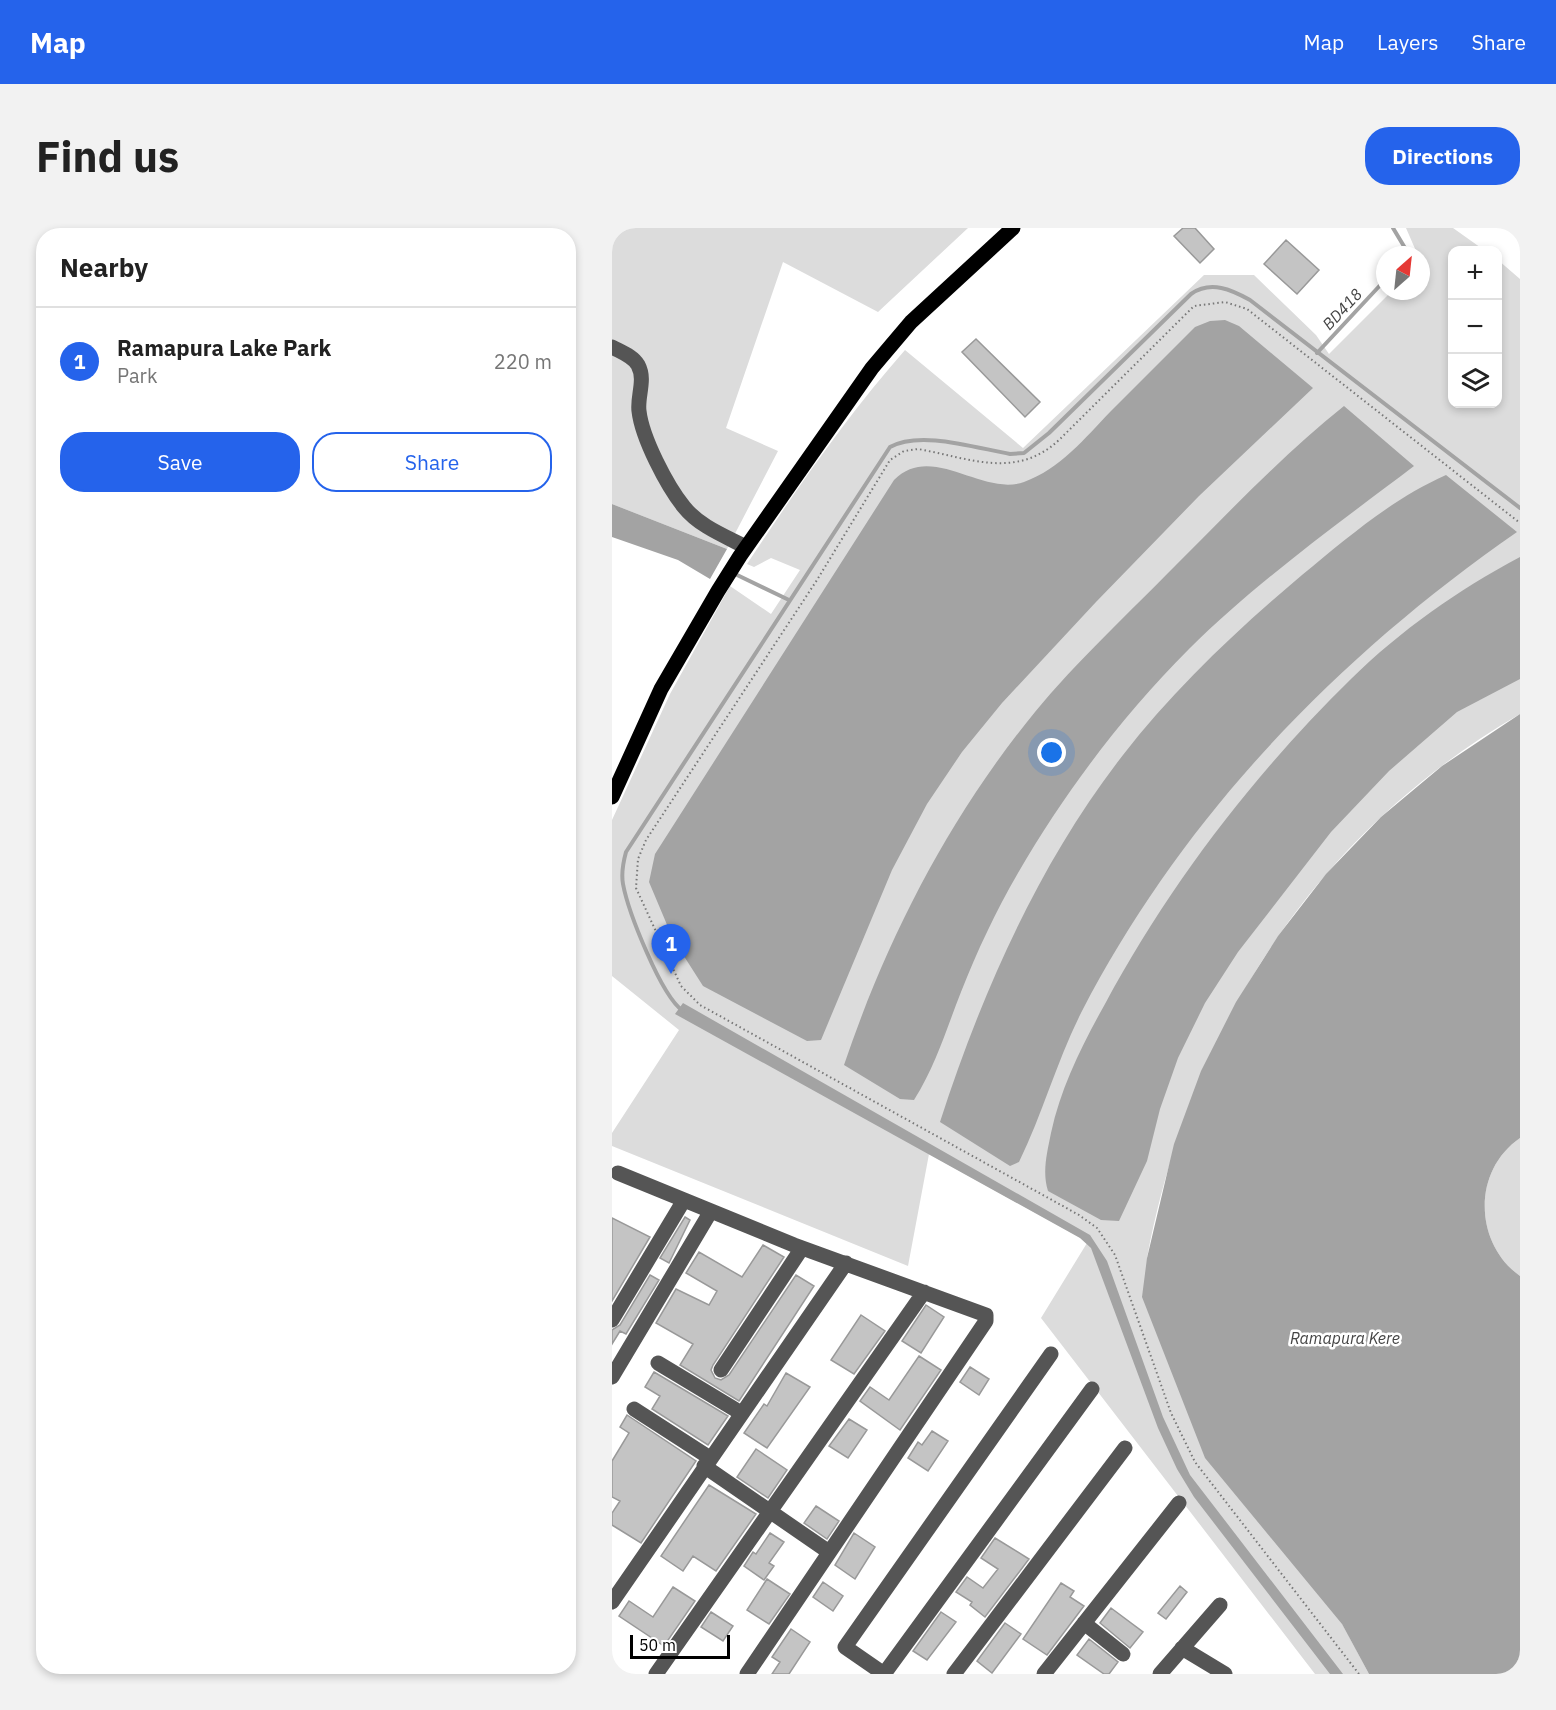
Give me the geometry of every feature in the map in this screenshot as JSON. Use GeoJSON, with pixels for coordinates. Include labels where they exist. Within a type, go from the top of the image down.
{"type":"FeatureCollection","features":[{"type":"Feature","properties":{"kind":"main road"},"geometry":{"type":"LineString","coordinates":[[612,797],[661,689],[743,551],[872,368],[911,322],[1013,228]]}},
{"type":"Feature","properties":{"kind":"street"},"geometry":{"type":"LineString","coordinates":[[612,347],[630,356],[638,365],[642,376],[639,410],[649,447],[683,507],[695,520],[743,551]]}},
{"type":"Feature","properties":{"kind":"street"},"geometry":{"type":"LineString","coordinates":[[614,1175],[684,1200],[802,1248],[984,1313],[986,1321],[747,1674]]}},
{"type":"Feature","properties":{"kind":"street"},"geometry":{"type":"LineString","coordinates":[[612,1320],[684,1200]]}},
{"type":"Feature","properties":{"kind":"street"},"geometry":{"type":"LineString","coordinates":[[612,1377],[711,1211]]}},
{"type":"Feature","properties":{"kind":"street"},"geometry":{"type":"LineString","coordinates":[[721,1370],[802,1248]]}},
{"type":"Feature","properties":{"kind":"street"},"geometry":{"type":"LineString","coordinates":[[612,1602],[846,1263]]}},
{"type":"Feature","properties":{"kind":"street"},"geometry":{"type":"LineString","coordinates":[[656,1674],[924,1292]]}},
{"type":"Feature","properties":{"kind":"street"},"geometry":{"type":"LineString","coordinates":[[1052,1354],[845,1647],[884,1674],[1092,1389]]}},
{"type":"Feature","properties":{"kind":"street"},"geometry":{"type":"LineString","coordinates":[[658,1362],[741,1413]]}},
{"type":"Feature","properties":{"kind":"street"},"geometry":{"type":"LineString","coordinates":[[634,1409],[770,1511],[829,1552]]}},
{"type":"Feature","properties":{"kind":"street"},"geometry":{"type":"LineString","coordinates":[[954,1674],[1125,1448]]}},
{"type":"Feature","properties":{"kind":"street"},"geometry":{"type":"LineString","coordinates":[[1044,1674],[1179,1503]]}},
{"type":"Feature","properties":{"kind":"street"},"geometry":{"type":"LineString","coordinates":[[1160,1674],[1220,1605]]}},
{"type":"Feature","properties":{"kind":"street"},"geometry":{"type":"LineString","coordinates":[[1084,1623],[1123,1654]]}},
{"type":"Feature","properties":{"kind":"street"},"geometry":{"type":"LineString","coordinates":[[1182,1648],[1225,1674]]}},
{"type":"Feature","properties":{"kind":"path"},"geometry":{"type":"LineString","coordinates":[[1359,1674],[1195,1462],[1171,1413],[1115,1255],[1097,1228],[1079,1215],[700,1005],[681,986],[636,888],[638,859],[646,840],[817,580],[890,460],[896,455],[918,449],[1004,465],[1021,463],[1040,455],[1059,440],[1194,306],[1224,302],[1246,309],[1520,524]]}},
{"type":"Feature","properties":{"kind":"shaded area"},"geometry":{"type":"Polygon","coordinates":[[[612,228],[968,228],[878,312],[783,262],[726,428],[778,451],[727,549],[612,504],[612,228]]]}},
{"type":"Feature","properties":{"kind":"shaded area"},"geometry":{"type":"Polygon","coordinates":[[[1406,228],[1453,228],[1478,246],[1448,246],[1448,408],[1502,408],[1502,263],[1520,279],[1520,714],[1447,762],[1381,817],[1323,878],[1273,944],[1230,1016],[1195,1093],[1167,1173],[1147,1258],[1369,1674],[1315,1674],[1041,1318],[1087,1243],[1081,1238],[929,1154],[908,1266],[612,1146],[612,1133],[679,1030],[612,976],[612,820],[670,694],[730,586],[771,614],[800,570],[771,558],[754,567],[747,564],[822,454],[905,350],[1023,448],[1204,275],[1254,275],[1316,335],[1329,354],[1383,300],[1430,300],[1430,246],[1414,246],[1406,228]]]}},
{"type":"Feature","properties":{"kind":"shaded area"},"geometry":{"type":"Polygon","coordinates":[[[1520,1138],[1520,1276],[1505,1262],[1494,1245],[1487,1227],[1485,1207],[1487,1187],[1493,1169],[1504,1152],[1520,1138]]]}},
{"type":"Feature","properties":{"kind":"water"},"geometry":{"type":"Polygon","coordinates":[[[1225,320],[1239,326],[1313,388],[1199,496],[1096,602],[1002,703],[962,752],[927,804],[892,870],[821,1040],[807,1041],[703,986],[673,939],[649,882],[655,854],[894,480],[909,470],[924,466],[1008,485],[1024,482],[1037,476],[1060,461],[1082,442],[1195,327],[1210,321],[1225,320]]]}},
{"type":"Feature","properties":{"kind":"water"},"geometry":{"type":"Polygon","coordinates":[[[1344,406],[1414,466],[1298,554],[1241,601],[1165,674],[1096,755],[1055,813],[1010,887],[980,946],[935,1060],[914,1100],[900,1099],[844,1065],[880,971],[923,880],[948,836],[1004,752],[1051,693],[1104,637],[1258,483],[1344,406]]]}},
{"type":"Feature","properties":{"kind":"water"},"geometry":{"type":"Polygon","coordinates":[[[1446,475],[1517,532],[1451,580],[1387,632],[1327,687],[1270,745],[1217,807],[1167,871],[1122,940],[1082,1011],[1019,1162],[1010,1166],[940,1122],[974,1025],[1016,930],[1065,840],[1123,755],[1185,683],[1278,596],[1336,547],[1389,507],[1446,475]]]}},
{"type":"Feature","properties":{"kind":"water"},"geometry":{"type":"Polygon","coordinates":[[[612,504],[727,549],[710,579],[678,560],[612,537],[612,504]]]}},
{"type":"Feature","properties":{"kind":"water"},"geometry":{"type":"Polygon","coordinates":[[[1520,557],[1520,679],[1457,712],[1389,771],[1331,832],[1238,952],[1205,1003],[1178,1058],[1160,1109],[1147,1161],[1119,1221],[1101,1220],[1048,1191],[1045,1170],[1051,1133],[1060,1099],[1080,1051],[1096,1019],[1157,916],[1216,832],[1247,792],[1315,715],[1370,661],[1452,597],[1520,557]]]}},
{"type":"Feature","properties":{"kind":"water","name":"Ramapura Kere"},"geometry":{"type":"Polygon","coordinates":[[[1520,714],[1520,1138],[1504,1152],[1493,1169],[1487,1187],[1485,1207],[1487,1227],[1494,1245],[1505,1262],[1520,1276],[1520,1674],[1369,1674],[1342,1624],[1205,1458],[1142,1297],[1147,1258],[1174,1144],[1201,1071],[1236,1002],[1278,936],[1326,874],[1381,817],[1442,766],[1520,714]]]}},
{"type":"Feature","properties":{"kind":"water"},"geometry":{"type":"Polygon","coordinates":[[[683,1003],[1090,1235],[1107,1261],[1163,1417],[1190,1475],[1343,1674],[1330,1674],[1194,1497],[1177,1469],[1158,1428],[1091,1248],[1080,1238],[675,1014],[683,1003]]]}},
{"type":"Feature","properties":{"kind":"building"},"geometry":{"type":"Polygon","coordinates":[[[1183,228],[1195,228],[1214,249],[1200,263],[1174,236],[1183,228]]]}},
{"type":"Feature","properties":{"kind":"building"},"geometry":{"type":"Polygon","coordinates":[[[1286,240],[1319,270],[1297,294],[1264,264],[1286,240]]]}},
{"type":"Feature","properties":{"kind":"building"},"geometry":{"type":"Polygon","coordinates":[[[976,339],[1040,402],[1025,417],[962,352],[976,339]]]}},
{"type":"Feature","properties":{"kind":"building"},"geometry":{"type":"Polygon","coordinates":[[[685,1217],[690,1220],[669,1263],[660,1258],[685,1217]]]}},
{"type":"Feature","properties":{"kind":"building"},"geometry":{"type":"Polygon","coordinates":[[[612,1218],[650,1237],[612,1301],[612,1218]]]}},
{"type":"Feature","properties":{"kind":"building"},"geometry":{"type":"Polygon","coordinates":[[[763,1245],[784,1257],[713,1365],[711,1370],[715,1378],[721,1380],[729,1375],[796,1275],[814,1286],[739,1401],[680,1365],[693,1344],[656,1323],[676,1289],[709,1305],[717,1291],[686,1273],[699,1252],[742,1277],[763,1245]]]}},
{"type":"Feature","properties":{"kind":"building"},"geometry":{"type":"Polygon","coordinates":[[[650,1275],[659,1280],[626,1334],[620,1331],[612,1344],[612,1330],[620,1325],[650,1275]]]}},
{"type":"Feature","properties":{"kind":"building"},"geometry":{"type":"Polygon","coordinates":[[[926,1305],[944,1317],[921,1353],[902,1341],[926,1305]]]}},
{"type":"Feature","properties":{"kind":"building"},"geometry":{"type":"Polygon","coordinates":[[[861,1315],[885,1331],[854,1374],[831,1360],[861,1315]]]}},
{"type":"Feature","properties":{"kind":"building"},"geometry":{"type":"Polygon","coordinates":[[[919,1356],[941,1370],[900,1430],[860,1401],[870,1387],[889,1400],[919,1356]]]}},
{"type":"Feature","properties":{"kind":"building"},"geometry":{"type":"Polygon","coordinates":[[[970,1367],[989,1379],[979,1395],[960,1382],[970,1367]]]}},
{"type":"Feature","properties":{"kind":"building"},"geometry":{"type":"Polygon","coordinates":[[[654,1372],[728,1416],[708,1445],[652,1409],[660,1396],[645,1387],[654,1372]]]}},
{"type":"Feature","properties":{"kind":"building"},"geometry":{"type":"Polygon","coordinates":[[[786,1373],[810,1387],[767,1448],[744,1433],[764,1404],[767,1406],[786,1373]]]}},
{"type":"Feature","properties":{"kind":"building"},"geometry":{"type":"Polygon","coordinates":[[[627,1415],[696,1461],[641,1543],[612,1525],[612,1513],[620,1501],[612,1497],[612,1461],[629,1433],[620,1427],[627,1415]]]}},
{"type":"Feature","properties":{"kind":"building"},"geometry":{"type":"Polygon","coordinates":[[[849,1419],[867,1430],[848,1458],[829,1446],[849,1419]]]}},
{"type":"Feature","properties":{"kind":"building"},"geometry":{"type":"Polygon","coordinates":[[[932,1431],[948,1441],[928,1471],[908,1458],[918,1442],[922,1445],[932,1431]]]}},
{"type":"Feature","properties":{"kind":"building"},"geometry":{"type":"Polygon","coordinates":[[[756,1449],[787,1470],[768,1498],[737,1477],[756,1449]]]}},
{"type":"Feature","properties":{"kind":"building"},"geometry":{"type":"Polygon","coordinates":[[[709,1485],[756,1514],[716,1571],[693,1556],[683,1571],[661,1556],[709,1485]]]}},
{"type":"Feature","properties":{"kind":"building"},"geometry":{"type":"Polygon","coordinates":[[[816,1506],[839,1521],[827,1539],[804,1523],[816,1506]]]}},
{"type":"Feature","properties":{"kind":"building"},"geometry":{"type":"Polygon","coordinates":[[[770,1533],[784,1542],[769,1563],[774,1566],[764,1580],[744,1566],[753,1552],[756,1554],[770,1533]]]}},
{"type":"Feature","properties":{"kind":"building"},"geometry":{"type":"Polygon","coordinates":[[[854,1533],[875,1547],[855,1579],[835,1565],[854,1533]]]}},
{"type":"Feature","properties":{"kind":"building"},"geometry":{"type":"Polygon","coordinates":[[[995,1538],[1029,1559],[985,1617],[970,1605],[972,1602],[956,1592],[967,1577],[983,1588],[998,1569],[981,1558],[995,1538]]]}},
{"type":"Feature","properties":{"kind":"building"},"geometry":{"type":"Polygon","coordinates":[[[767,1579],[790,1594],[769,1624],[747,1610],[767,1579]]]}},
{"type":"Feature","properties":{"kind":"building"},"geometry":{"type":"Polygon","coordinates":[[[823,1582],[843,1596],[833,1611],[813,1597],[823,1582]]]}},
{"type":"Feature","properties":{"kind":"building"},"geometry":{"type":"Polygon","coordinates":[[[1061,1583],[1074,1591],[1070,1597],[1084,1606],[1047,1655],[1023,1639],[1061,1583]]]}},
{"type":"Feature","properties":{"kind":"building"},"geometry":{"type":"Polygon","coordinates":[[[1180,1586],[1187,1592],[1166,1619],[1158,1613],[1180,1586]]]}},
{"type":"Feature","properties":{"kind":"building"},"geometry":{"type":"Polygon","coordinates":[[[673,1587],[695,1601],[664,1646],[619,1616],[629,1601],[653,1617],[673,1587]]]}},
{"type":"Feature","properties":{"kind":"building"},"geometry":{"type":"Polygon","coordinates":[[[1111,1608],[1143,1632],[1130,1648],[1100,1623],[1111,1608]]]}},
{"type":"Feature","properties":{"kind":"building"},"geometry":{"type":"Polygon","coordinates":[[[711,1612],[733,1626],[723,1641],[701,1627],[711,1612]]]}},
{"type":"Feature","properties":{"kind":"building"},"geometry":{"type":"Polygon","coordinates":[[[941,1612],[956,1622],[927,1660],[913,1651],[941,1612]]]}},
{"type":"Feature","properties":{"kind":"building"},"geometry":{"type":"Polygon","coordinates":[[[1005,1623],[1021,1634],[992,1673],[977,1661],[1005,1623]]]}},
{"type":"Feature","properties":{"kind":"building"},"geometry":{"type":"Polygon","coordinates":[[[791,1629],[810,1642],[789,1674],[772,1674],[780,1662],[772,1657],[791,1629]]]}},
{"type":"Feature","properties":{"kind":"building"},"geometry":{"type":"Polygon","coordinates":[[[1089,1639],[1118,1662],[1109,1674],[1104,1674],[1077,1655],[1089,1639]]]}},
{"type":"Feature","properties":{"kind":"waterway","name":"BD418"},"geometry":{"type":"LineString","coordinates":[[1393,228],[1404,246]]}},
{"type":"Feature","properties":{"kind":"waterway"},"geometry":{"type":"LineString","coordinates":[[683,1011],[665,989],[631,913],[622,880],[626,852],[890,447],[902,442],[932,440],[1010,454],[1024,453],[1049,433],[1191,294],[1214,287],[1229,290],[1250,300],[1520,508]]}},
{"type":"Feature","properties":{"kind":"waterway","name":"BD418"},"geometry":{"type":"LineString","coordinates":[[1317,353],[1376,290]]}},
{"type":"Feature","properties":{"kind":"waterway"},"geometry":{"type":"LineString","coordinates":[[733,573],[789,600]]}},
{"type":"Feature","properties":{"kind":"place","name":"Ramapura Lake Park"},"geometry":{"type":"Point","coordinates":[671,974]}}]}
